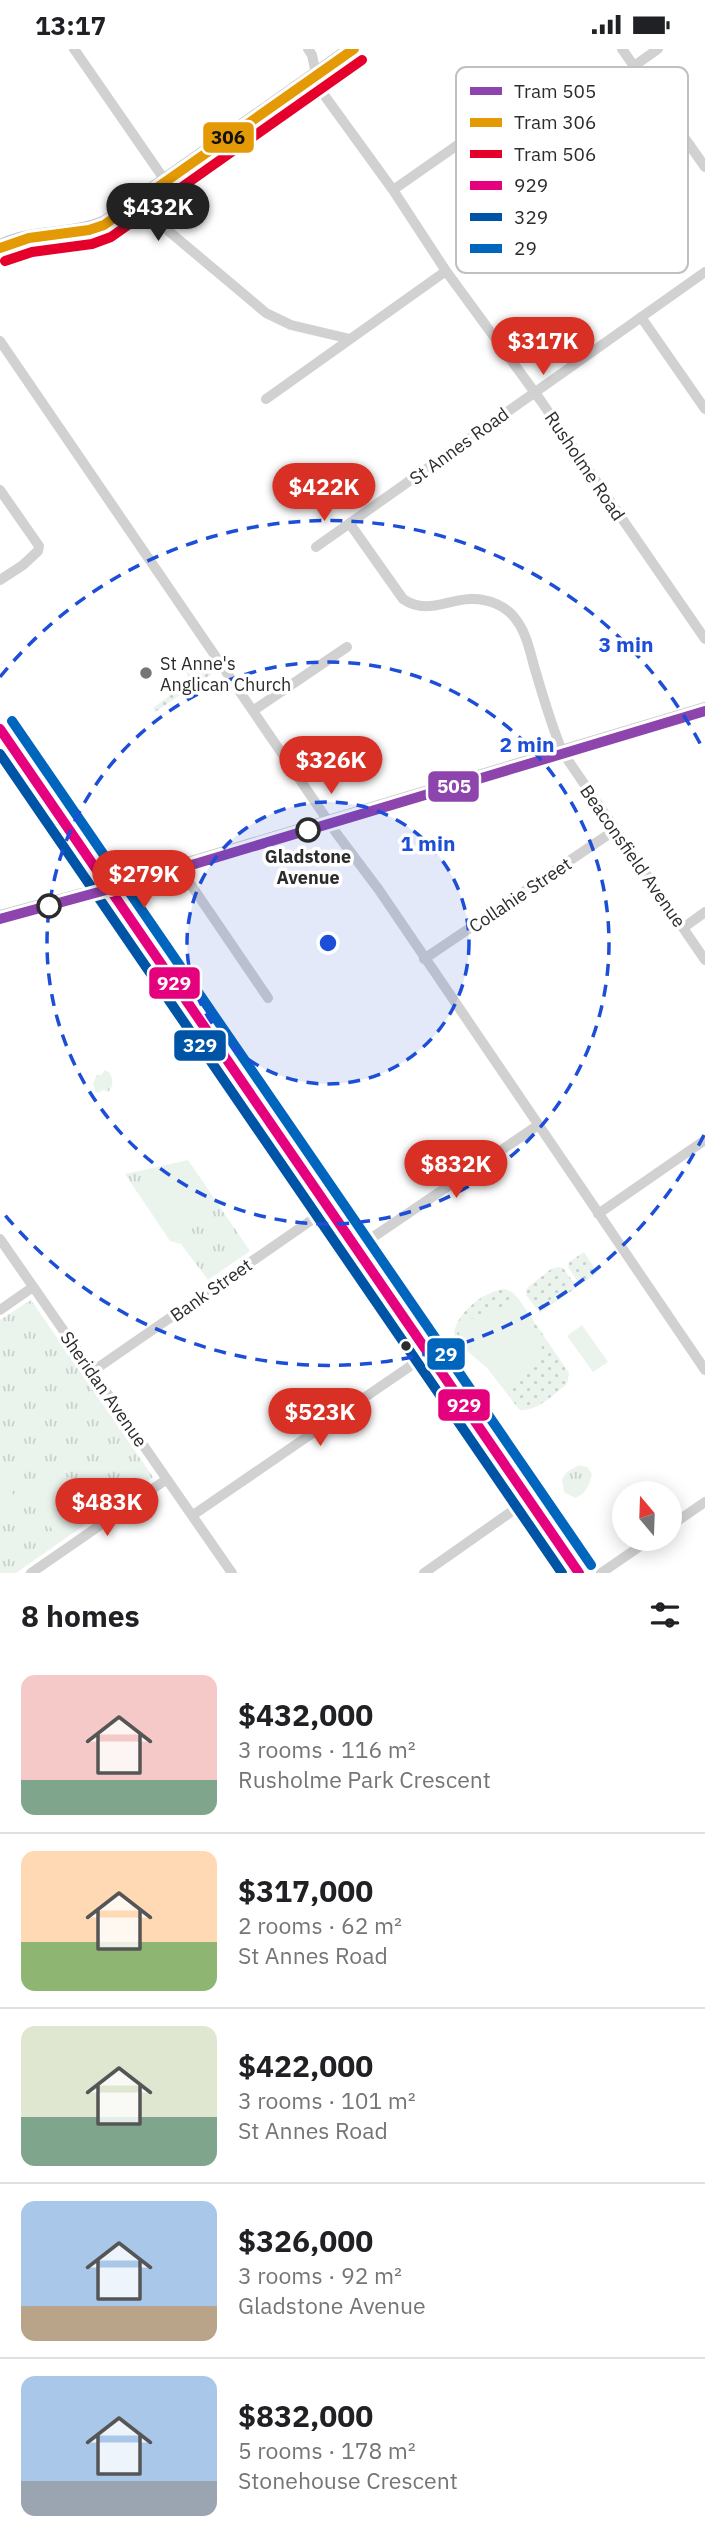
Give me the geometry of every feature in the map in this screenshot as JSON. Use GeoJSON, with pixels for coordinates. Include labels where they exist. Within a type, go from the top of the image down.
{"type":"FeatureCollection","features":[{"type":"Feature","properties":{"kind":"main road"},"geometry":{"type":"LineString","coordinates":[[0,245],[26,235],[96,225],[140,197],[349,49]]}},
{"type":"Feature","properties":{"kind":"main road"},"geometry":{"type":"LineString","coordinates":[[0,916],[108,887],[705,708]]}},
{"type":"Feature","properties":{"kind":"main road"},"geometry":{"type":"LineString","coordinates":[[0,729],[579,1573]]}},
{"type":"Feature","properties":{"kind":"street"},"geometry":{"type":"LineString","coordinates":[[74,49],[164,179]]}},
{"type":"Feature","properties":{"kind":"street","name":"Rusholme Road"},"geometry":{"type":"LineString","coordinates":[[308,49],[312,55],[318,88],[393,190],[446,271],[534,392],[705,639]]}},
{"type":"Feature","properties":{"kind":"street"},"geometry":{"type":"LineString","coordinates":[[622,49],[634,66],[658,49]]}},
{"type":"Feature","properties":{"kind":"street"},"geometry":{"type":"LineString","coordinates":[[688,142],[705,167]]}},
{"type":"Feature","properties":{"kind":"street"},"geometry":{"type":"LineString","coordinates":[[393,190],[456,147]]}},
{"type":"Feature","properties":{"kind":"street"},"geometry":{"type":"LineString","coordinates":[[140,197],[159,223],[266,313],[291,325],[350,339]]}},
{"type":"Feature","properties":{"kind":"street"},"geometry":{"type":"LineString","coordinates":[[266,399],[446,271]]}},
{"type":"Feature","properties":{"kind":"street","name":"St Annes Road"},"geometry":{"type":"LineString","coordinates":[[316,547],[705,272]]}},
{"type":"Feature","properties":{"kind":"street"},"geometry":{"type":"LineString","coordinates":[[641,317],[705,409]]}},
{"type":"Feature","properties":{"kind":"street"},"geometry":{"type":"LineString","coordinates":[[0,341],[705,1370]]}},
{"type":"Feature","properties":{"kind":"street"},"geometry":{"type":"LineString","coordinates":[[0,490],[39,546],[38,551],[23,565],[0,580]]}},
{"type":"Feature","properties":{"kind":"street","name":"Beaconsfield Avenue"},"geometry":{"type":"LineString","coordinates":[[350,524],[403,599],[411,604],[435,607],[464,599],[481,599],[501,606],[515,617],[524,636],[562,751],[705,960]]}},
{"type":"Feature","properties":{"kind":"street"},"geometry":{"type":"LineString","coordinates":[[254,710],[347,647]]}},
{"type":"Feature","properties":{"kind":"street","name":"Collahie Street"},"geometry":{"type":"LineString","coordinates":[[424,959],[615,829]]}},
{"type":"Feature","properties":{"kind":"street"},"geometry":{"type":"LineString","coordinates":[[182,865],[187,879],[268,998]]}},
{"type":"Feature","properties":{"kind":"street"},"geometry":{"type":"LineString","coordinates":[[682,928],[705,912]]}},
{"type":"Feature","properties":{"kind":"street"},"geometry":{"type":"LineString","coordinates":[[357,1248],[537,1126]]}},
{"type":"Feature","properties":{"kind":"street"},"geometry":{"type":"LineString","coordinates":[[598,1214],[705,1140]]}},
{"type":"Feature","properties":{"kind":"street","name":"Bank Street"},"geometry":{"type":"LineString","coordinates":[[93,1371],[329,1208]]}},
{"type":"Feature","properties":{"kind":"street","name":"Sheridan Avenue"},"geometry":{"type":"LineString","coordinates":[[0,1239],[232,1573]]}},
{"type":"Feature","properties":{"kind":"street"},"geometry":{"type":"LineString","coordinates":[[0,1310],[33,1287]]}},
{"type":"Feature","properties":{"kind":"street"},"geometry":{"type":"LineString","coordinates":[[193,1515],[428,1354]]}},
{"type":"Feature","properties":{"kind":"street"},"geometry":{"type":"LineString","coordinates":[[31,1573],[166,1479]]}},
{"type":"Feature","properties":{"kind":"street"},"geometry":{"type":"LineString","coordinates":[[424,1573],[528,1500]]}},
{"type":"Feature","properties":{"kind":"street"},"geometry":{"type":"LineString","coordinates":[[682,1518],[705,1502]]}},
{"type":"Feature","properties":{"kind":"street"},"geometry":{"type":"LineString","coordinates":[[601,1573],[633,1551]]}},
{"type":"Feature","properties":{"kind":"green space"},"geometry":{"type":"Polygon","coordinates":[[[203,658],[212,674],[155,712],[153,708],[186,683],[186,670],[203,658]]]}},
{"type":"Feature","properties":{"kind":"green space"},"geometry":{"type":"Polygon","coordinates":[[[105,1070],[110,1073],[112,1085],[108,1092],[103,1090],[98,1093],[93,1083],[97,1075],[101,1075],[105,1070]]]}},
{"type":"Feature","properties":{"kind":"green space"},"geometry":{"type":"Polygon","coordinates":[[[188,1160],[250,1251],[208,1280],[181,1244],[170,1241],[125,1174],[188,1160]]]}},
{"type":"Feature","properties":{"kind":"green space"},"geometry":{"type":"Polygon","coordinates":[[[188,1169],[210,1206],[186,1216],[170,1216],[163,1213],[149,1197],[144,1176],[188,1169]]]}},
{"type":"Feature","properties":{"kind":"green space"},"geometry":{"type":"Polygon","coordinates":[[[584,1252],[598,1273],[580,1285],[568,1267],[569,1262],[584,1252]]]}},
{"type":"Feature","properties":{"kind":"green space"},"geometry":{"type":"Polygon","coordinates":[[[563,1268],[577,1287],[540,1313],[526,1295],[527,1288],[551,1269],[563,1268]]]}},
{"type":"Feature","properties":{"kind":"green space"},"geometry":{"type":"Polygon","coordinates":[[[505,1289],[518,1298],[569,1373],[567,1384],[544,1402],[525,1410],[519,1409],[487,1368],[459,1344],[454,1334],[460,1318],[472,1304],[488,1294],[505,1289]]]}},
{"type":"Feature","properties":{"kind":"green space"},"geometry":{"type":"Polygon","coordinates":[[[31,1300],[153,1477],[16,1573],[0,1573],[0,1320],[31,1300]]]}},
{"type":"Feature","properties":{"kind":"green space"},"geometry":{"type":"Polygon","coordinates":[[[518,1301],[531,1319],[542,1348],[527,1371],[505,1386],[459,1334],[461,1323],[518,1301]]]}},
{"type":"Feature","properties":{"kind":"green space"},"geometry":{"type":"Polygon","coordinates":[[[582,1325],[608,1362],[593,1372],[567,1336],[582,1325]]]}},
{"type":"Feature","properties":{"kind":"green space"},"geometry":{"type":"Polygon","coordinates":[[[579,1465],[587,1467],[592,1474],[586,1489],[575,1498],[564,1492],[562,1479],[567,1472],[579,1465]]]}},
{"type":"Feature","properties":{"kind":"green space"},"geometry":{"type":"Polygon","coordinates":[[[1,1476],[22,1508],[5,1520],[0,1513],[1,1476]]]}},
{"type":"Feature","properties":{"kind":"green space"},"geometry":{"type":"Polygon","coordinates":[[[68,1477],[88,1488],[103,1505],[61,1533],[53,1531],[30,1495],[47,1482],[68,1477]]]}},
{"type":"Feature","properties":{"kind":"tram line","name":"306"},"geometry":{"type":"LineString","coordinates":[[0,248],[29,238],[89,230],[104,225],[354,49]]}},
{"type":"Feature","properties":{"kind":"tram line","name":"506"},"geometry":{"type":"LineString","coordinates":[[5,261],[32,252],[92,244],[111,237],[362,60]]}},
{"type":"Feature","properties":{"kind":"tram line","name":"505"},"geometry":{"type":"LineString","coordinates":[[0,919],[128,884],[705,711]]}},
{"type":"Feature","properties":{"kind":"transit line","name":"29"},"geometry":{"type":"LineString","coordinates":[[12,721],[591,1565]]}},
{"type":"Feature","properties":{"kind":"transit line","name":"929"},"geometry":{"type":"LineString","coordinates":[[0,729],[579,1573]]}},
{"type":"Feature","properties":{"kind":"transit line","name":"329"},"geometry":{"type":"LineString","coordinates":[[0,754],[562,1573]]}},
{"type":"Feature","properties":{"kind":"place","name":"St Anne's Anglican Church"},"geometry":{"type":"Point","coordinates":[146,673]}},
{"type":"Feature","properties":{"kind":"place","name":"Gladstone Avenue"},"geometry":{"type":"Point","coordinates":[308,830]}}]}
